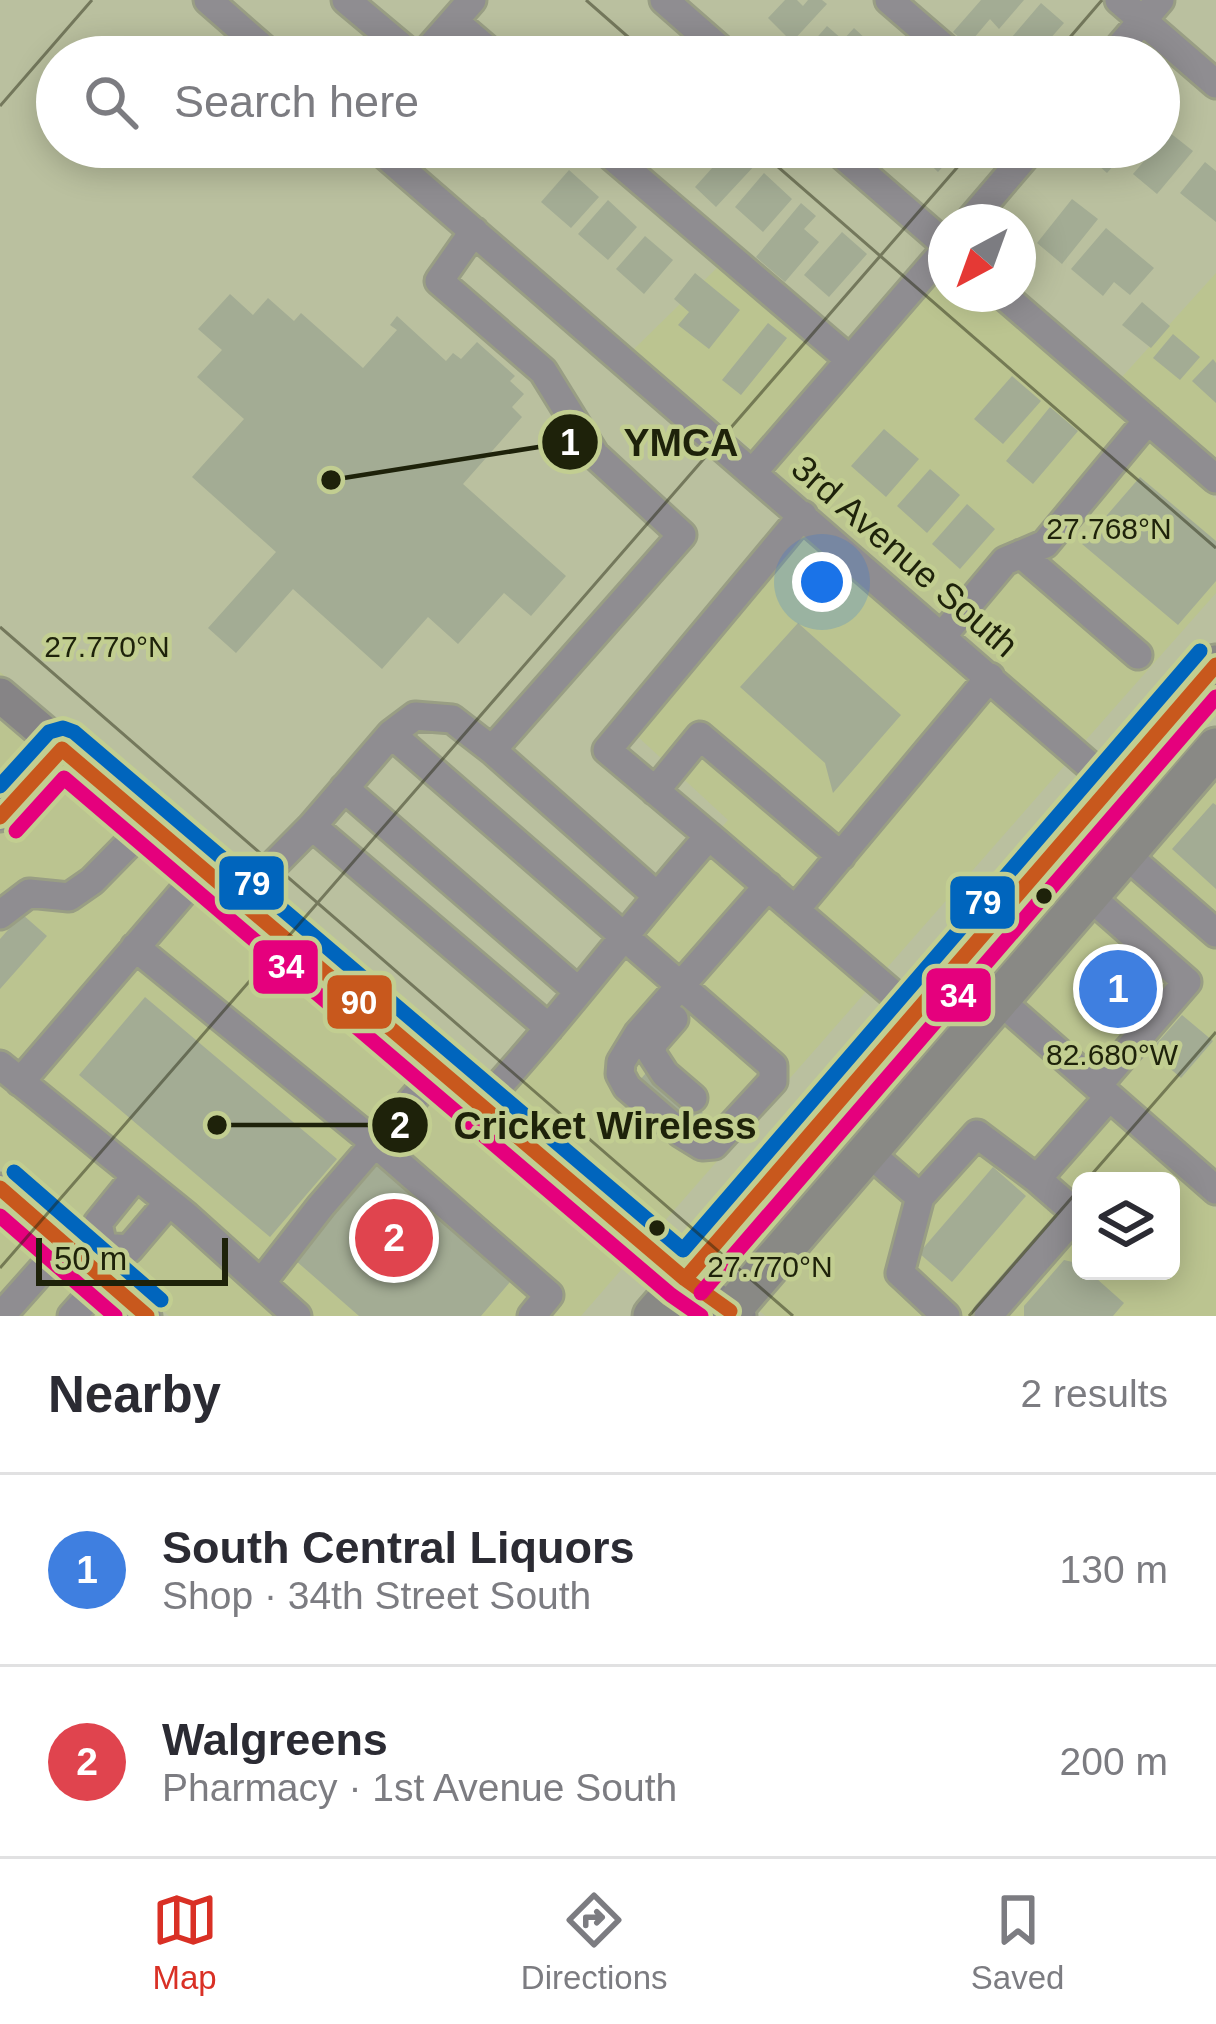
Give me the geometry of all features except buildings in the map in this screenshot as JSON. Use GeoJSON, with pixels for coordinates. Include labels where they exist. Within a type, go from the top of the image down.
{"type":"FeatureCollection","features":[{"type":"Feature","properties":{"kind":"highway"},"geometry":{"type":"LineString","coordinates":[[652,1316],[1216,665]]}},
{"type":"Feature","properties":{"kind":"highway"},"geometry":{"type":"LineString","coordinates":[[732,1314],[1088,895],[1214,755]]}},
{"type":"Feature","properties":{"kind":"highway"},"geometry":{"type":"LineString","coordinates":[[1009,987],[1005,942],[1108,825],[1112,784]]}},
{"type":"Feature","properties":{"kind":"highway"},"geometry":{"type":"LineString","coordinates":[[860,1161],[834,1140],[908,1054],[909,1020]]}},
{"type":"Feature","properties":{"kind":"main road"},"geometry":{"type":"LineString","coordinates":[[0,695],[732,1314]]}},
{"type":"Feature","properties":{"kind":"street"},"geometry":{"type":"LineString","coordinates":[[208,0],[249,36]]}},
{"type":"Feature","properties":{"kind":"street"},"geometry":{"type":"LineString","coordinates":[[346,0],[391,36]]}},
{"type":"Feature","properties":{"kind":"street"},"geometry":{"type":"LineString","coordinates":[[664,0],[705,36]]}},
{"type":"Feature","properties":{"kind":"street"},"geometry":{"type":"LineString","coordinates":[[889,0],[931,36]]}},
{"type":"Feature","properties":{"kind":"street"},"geometry":{"type":"LineString","coordinates":[[1119,0],[1152,10],[1174,36]]}},
{"type":"Feature","properties":{"kind":"street"},"geometry":{"type":"LineString","coordinates":[[438,36],[463,10],[481,36]]}},
{"type":"Feature","properties":{"kind":"street"},"geometry":{"type":"LineString","coordinates":[[1129,36],[1152,10]]}},
{"type":"Feature","properties":{"kind":"street"},"geometry":{"type":"LineString","coordinates":[[1180,42],[1216,84]]}},
{"type":"Feature","properties":{"kind":"street","name":"3rd Avenue South"},"geometry":{"type":"LineString","coordinates":[[400,168],[1112,784]]}},
{"type":"Feature","properties":{"kind":"street"},"geometry":{"type":"LineString","coordinates":[[626,168],[850,360]]}},
{"type":"Feature","properties":{"kind":"street"},"geometry":{"type":"LineString","coordinates":[[857,168],[928,231]]}},
{"type":"Feature","properties":{"kind":"street"},"geometry":{"type":"LineString","coordinates":[[984,204],[1015,168]]}},
{"type":"Feature","properties":{"kind":"street"},"geometry":{"type":"LineString","coordinates":[[474,232],[439,281],[543,371],[595,455],[682,535],[492,750]]}},
{"type":"Feature","properties":{"kind":"street"},"geometry":{"type":"LineString","coordinates":[[753,472],[928,268]]}},
{"type":"Feature","properties":{"kind":"street"},"geometry":{"type":"LineString","coordinates":[[1023,312],[1216,479]]}},
{"type":"Feature","properties":{"kind":"street"},"geometry":{"type":"LineString","coordinates":[[942,636],[1005,561],[1046,544],[1148,420]]}},
{"type":"Feature","properties":{"kind":"street"},"geometry":{"type":"LineString","coordinates":[[803,515],[607,750],[795,910],[909,1020]]}},
{"type":"Feature","properties":{"kind":"street"},"geometry":{"type":"LineString","coordinates":[[1021,554],[1138,655]]}},
{"type":"Feature","properties":{"kind":"street"},"geometry":{"type":"LineString","coordinates":[[795,910],[990,677]]}},
{"type":"Feature","properties":{"kind":"street"},"geometry":{"type":"LineString","coordinates":[[240,899],[392,734],[415,716],[452,718],[656,895]]}},
{"type":"Feature","properties":{"kind":"street"},"geometry":{"type":"LineString","coordinates":[[392,734],[624,938],[682,986],[773,1066],[773,1081],[714,1145],[702,1147],[627,1087],[620,1074],[621,1062],[638,1034],[682,986],[767,886]]}},
{"type":"Feature","properties":{"kind":"street"},"geometry":{"type":"LineString","coordinates":[[655,791],[700,736],[841,856]]}},
{"type":"Feature","properties":{"kind":"street"},"geometry":{"type":"LineString","coordinates":[[0,818],[62,749]]}},
{"type":"Feature","properties":{"kind":"street"},"geometry":{"type":"LineString","coordinates":[[344,788],[578,991]]}},
{"type":"Feature","properties":{"kind":"street"},"geometry":{"type":"LineString","coordinates":[[0,915],[29,893],[69,897],[92,881],[148,823]]}},
{"type":"Feature","properties":{"kind":"street"},"geometry":{"type":"LineString","coordinates":[[312,826],[549,1028]]}},
{"type":"Feature","properties":{"kind":"street"},"geometry":{"type":"LineString","coordinates":[[481,1105],[709,836]]}},
{"type":"Feature","properties":{"kind":"street"},"geometry":{"type":"LineString","coordinates":[[1124,854],[1216,933]]}},
{"type":"Feature","properties":{"kind":"street"},"geometry":{"type":"LineString","coordinates":[[203,869],[135,947],[10,1074],[169,1202],[297,1316]]}},
{"type":"Feature","properties":{"kind":"street"},"geometry":{"type":"LineString","coordinates":[[1036,1179],[1186,982],[1088,895]]}},
{"type":"Feature","properties":{"kind":"street"},"geometry":{"type":"LineString","coordinates":[[135,947],[375,1143],[548,1295],[532,1316]]}},
{"type":"Feature","properties":{"kind":"street"},"geometry":{"type":"LineString","coordinates":[[682,986],[677,1014],[653,1042],[652,1054],[665,1074],[729,1129]]}},
{"type":"Feature","properties":{"kind":"street"},"geometry":{"type":"LineString","coordinates":[[1009,987],[1103,1091],[1216,1190]]}},
{"type":"Feature","properties":{"kind":"street"},"geometry":{"type":"LineString","coordinates":[[261,1283],[439,1069]]}},
{"type":"Feature","properties":{"kind":"street"},"geometry":{"type":"LineString","coordinates":[[946,1316],[899,1273],[920,1197],[976,1134],[1077,1214],[988,1316]]}},
{"type":"Feature","properties":{"kind":"street"},"geometry":{"type":"LineString","coordinates":[[860,1161],[920,1197]]}},
{"type":"Feature","properties":{"kind":"street"},"geometry":{"type":"LineString","coordinates":[[72,1316],[98,1263],[98,1223],[136,1176]]}},
{"type":"Feature","properties":{"kind":"street"},"geometry":{"type":"LineString","coordinates":[[0,1187],[65,1244],[98,1263],[147,1316]]}},
{"type":"Feature","properties":{"kind":"street"},"geometry":{"type":"LineString","coordinates":[[98,1263],[129,1249],[169,1202]]}},
{"type":"Feature","properties":{"kind":"street"},"geometry":{"type":"LineString","coordinates":[[3,1313],[65,1244]]}},
{"type":"Feature","properties":{"kind":"shaded area"},"geometry":{"type":"Polygon","coordinates":[[[723,262],[840,351],[753,451],[634,349],[723,262]]]}},
{"type":"Feature","properties":{"kind":"shaded area"},"geometry":{"type":"Polygon","coordinates":[[[1216,273],[1216,459],[1122,377],[1216,273]]]}},
{"type":"Feature","properties":{"kind":"shaded area"},"geometry":{"type":"Polygon","coordinates":[[[928,290],[928,312],[1000,312],[1216,499],[1216,593],[1085,741],[773,469],[928,290]]]}},
{"type":"Feature","properties":{"kind":"shaded area"},"geometry":{"type":"Polygon","coordinates":[[[806,537],[1066,764],[654,1233],[0,675],[497,1088],[728,820],[636,735],[806,537]]]}},
{"type":"Feature","properties":{"kind":"shaded area"},"geometry":{"type":"Polygon","coordinates":[[[0,715],[634,1255],[581,1316],[169,1316],[0,1168],[0,715]]]}},
{"type":"Feature","properties":{"kind":"shaded area"},"geometry":{"type":"Polygon","coordinates":[[[1216,769],[1216,1170],[1018,997],[1216,769]]]}},
{"type":"Feature","properties":{"kind":"shaded area"},"geometry":{"type":"Polygon","coordinates":[[[999,1020],[1173,1172],[1072,1172],[1072,1280],[1180,1280],[1180,1178],[1216,1210],[1216,1316],[766,1316],[752,1306],[999,1020]]]}},
{"type":"Feature","properties":{"kind":"shaded area"},"geometry":{"type":"Polygon","coordinates":[[[0,1208],[124,1316],[0,1316],[0,1208]]]}},
{"type":"Feature","properties":{"kind":"transit line","name":"79"},"geometry":{"type":"LineString","coordinates":[[0,786],[49,732],[63,728],[74,732],[683,1250],[1200,651]]}},
{"type":"Feature","properties":{"kind":"transit line","name":"90"},"geometry":{"type":"LineString","coordinates":[[685,1279],[1216,665]]}},
{"type":"Feature","properties":{"kind":"transit line","name":"34"},"geometry":{"type":"LineString","coordinates":[[701,1293],[1216,697]]}},
{"type":"Feature","properties":{"kind":"transit line","name":"90"},"geometry":{"type":"LineString","coordinates":[[0,817],[62,749],[685,1279],[730,1311]]}},
{"type":"Feature","properties":{"kind":"transit line","name":"34"},"geometry":{"type":"LineString","coordinates":[[16,831],[64,778],[701,1316]]}},
{"type":"Feature","properties":{"kind":"transit line","name":"79"},"geometry":{"type":"LineString","coordinates":[[14,1172],[161,1300]]}},
{"type":"Feature","properties":{"kind":"transit line","name":"90"},"geometry":{"type":"LineString","coordinates":[[0,1188],[147,1316]]}},
{"type":"Feature","properties":{"kind":"transit line","name":"34"},"geometry":{"type":"LineString","coordinates":[[0,1216],[115,1316]]}},
{"type":"Feature","properties":{"kind":"place","name":"YMCA"},"geometry":{"type":"Point","coordinates":[331,480]}},
{"type":"Feature","properties":{"kind":"place","name":"South Central Liquors"},"geometry":{"type":"Point","coordinates":[1118,989]}},
{"type":"Feature","properties":{"kind":"place","name":"Cricket Wireless"},"geometry":{"type":"Point","coordinates":[217,1125]}},
{"type":"Feature","properties":{"kind":"place","name":"Walgreens"},"geometry":{"type":"Point","coordinates":[394,1238]}}]}
